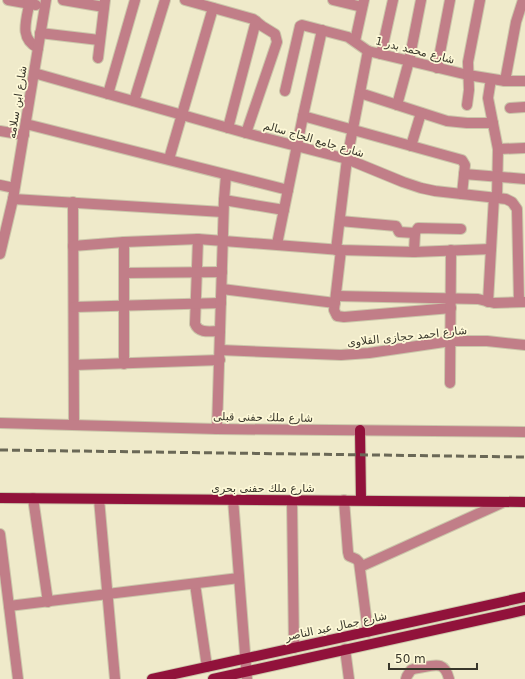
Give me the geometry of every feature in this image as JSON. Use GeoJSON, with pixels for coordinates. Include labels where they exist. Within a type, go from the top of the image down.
{"type":"FeatureCollection","features":[{"type":"Feature","properties":{"kind":"main road"},"geometry":{"type":"LineString","coordinates":[[360,430],[361,500]]}},
{"type":"Feature","properties":{"kind":"main road","name":"شارع ملك حفنى بحرى"},"geometry":{"type":"LineString","coordinates":[[0,498],[525,502]]}},
{"type":"Feature","properties":{"kind":"main road","name":"شارع جمال عبد الناصر"},"geometry":{"type":"LineString","coordinates":[[152,679],[525,597]]}},
{"type":"Feature","properties":{"kind":"main road"},"geometry":{"type":"LineString","coordinates":[[213,679],[246,675],[345,649],[525,610]]}},
{"type":"Feature","properties":{"kind":"street"},"geometry":{"type":"LineString","coordinates":[[8,0],[45,3]]}},
{"type":"Feature","properties":{"kind":"street"},"geometry":{"type":"LineString","coordinates":[[63,0],[104,3],[98,58]]}},
{"type":"Feature","properties":{"kind":"street"},"geometry":{"type":"LineString","coordinates":[[108,94],[135,0]]}},
{"type":"Feature","properties":{"kind":"street"},"geometry":{"type":"LineString","coordinates":[[134,101],[164,0]]}},
{"type":"Feature","properties":{"kind":"street"},"geometry":{"type":"LineString","coordinates":[[185,0],[249,17],[275,34],[277,42],[246,133]]}},
{"type":"Feature","properties":{"kind":"street"},"geometry":{"type":"LineString","coordinates":[[333,0],[363,3],[355,41]]}},
{"type":"Feature","properties":{"kind":"street"},"geometry":{"type":"LineString","coordinates":[[381,54],[392,0]]}},
{"type":"Feature","properties":{"kind":"street"},"geometry":{"type":"LineString","coordinates":[[397,105],[409,61],[421,0]]}},
{"type":"Feature","properties":{"kind":"street"},"geometry":{"type":"LineString","coordinates":[[437,68],[450,0]]}},
{"type":"Feature","properties":{"kind":"street"},"geometry":{"type":"LineString","coordinates":[[467,105],[469,90],[468,62],[480,0]]}},
{"type":"Feature","properties":{"kind":"street"},"geometry":{"type":"LineString","coordinates":[[505,81],[520,22],[522,0]]}},
{"type":"Feature","properties":{"kind":"street"},"geometry":{"type":"LineString","coordinates":[[30,2],[25,34],[29,42],[38,48]]}},
{"type":"Feature","properties":{"kind":"street","name":"شارع ابن سلامه"},"geometry":{"type":"LineString","coordinates":[[0,254],[13,199],[45,3]]}},
{"type":"Feature","properties":{"kind":"street"},"geometry":{"type":"LineString","coordinates":[[169,159],[213,8]]}},
{"type":"Feature","properties":{"kind":"street"},"geometry":{"type":"LineString","coordinates":[[228,128],[256,21]]}},
{"type":"Feature","properties":{"kind":"street","name":"شارع محمد بدر 1"},"geometry":{"type":"LineString","coordinates":[[285,91],[300,26],[304,25],[348,36],[368,51],[468,75],[505,81],[525,81]]}},
{"type":"Feature","properties":{"kind":"street"},"geometry":{"type":"LineString","coordinates":[[277,244],[322,30]]}},
{"type":"Feature","properties":{"kind":"street"},"geometry":{"type":"LineString","coordinates":[[40,33],[99,40]]}},
{"type":"Feature","properties":{"kind":"street"},"geometry":{"type":"LineString","coordinates":[[368,51],[347,159],[340,221],[335,313],[341,317],[478,299],[494,303],[522,302]]}},
{"type":"Feature","properties":{"kind":"street","name":"شارع جامع الحاج سالم"},"geometry":{"type":"LineString","coordinates":[[34,73],[246,133],[347,159],[421,188],[506,199],[512,202],[517,210],[522,302]]}},
{"type":"Feature","properties":{"kind":"street"},"geometry":{"type":"LineString","coordinates":[[488,302],[498,149],[488,98],[491,79]]}},
{"type":"Feature","properties":{"kind":"street"},"geometry":{"type":"LineString","coordinates":[[360,93],[457,123],[493,123]]}},
{"type":"Feature","properties":{"kind":"street"},"geometry":{"type":"LineString","coordinates":[[510,108],[525,107]]}},
{"type":"Feature","properties":{"kind":"street"},"geometry":{"type":"LineString","coordinates":[[412,146],[421,113]]}},
{"type":"Feature","properties":{"kind":"street"},"geometry":{"type":"LineString","coordinates":[[303,116],[462,160],[465,165],[462,194]]}},
{"type":"Feature","properties":{"kind":"street"},"geometry":{"type":"LineString","coordinates":[[26,124],[288,190]]}},
{"type":"Feature","properties":{"kind":"street"},"geometry":{"type":"LineString","coordinates":[[0,131],[24,135]]}},
{"type":"Feature","properties":{"kind":"street"},"geometry":{"type":"LineString","coordinates":[[498,149],[525,148]]}},
{"type":"Feature","properties":{"kind":"street"},"geometry":{"type":"LineString","coordinates":[[464,174],[525,179]]}},
{"type":"Feature","properties":{"kind":"street"},"geometry":{"type":"LineString","coordinates":[[217,429],[223,212],[226,175]]}},
{"type":"Feature","properties":{"kind":"street"},"geometry":{"type":"LineString","coordinates":[[0,185],[14,188]]}},
{"type":"Feature","properties":{"kind":"street"},"geometry":{"type":"LineString","coordinates":[[13,199],[223,212]]}},
{"type":"Feature","properties":{"kind":"street"},"geometry":{"type":"LineString","coordinates":[[224,200],[284,210]]}},
{"type":"Feature","properties":{"kind":"street"},"geometry":{"type":"LineString","coordinates":[[73,202],[74,425]]}},
{"type":"Feature","properties":{"kind":"street"},"geometry":{"type":"LineString","coordinates":[[340,221],[396,226],[399,232],[415,233]]}},
{"type":"Feature","properties":{"kind":"street"},"geometry":{"type":"LineString","coordinates":[[414,252],[416,230],[421,228],[461,229]]}},
{"type":"Feature","properties":{"kind":"street"},"geometry":{"type":"LineString","coordinates":[[74,246],[198,239],[277,244],[338,250],[414,252],[491,249]]}},
{"type":"Feature","properties":{"kind":"street"},"geometry":{"type":"LineString","coordinates":[[198,239],[195,324],[196,327],[202,331],[220,331]]}},
{"type":"Feature","properties":{"kind":"street"},"geometry":{"type":"LineString","coordinates":[[124,242],[124,364]]}},
{"type":"Feature","properties":{"kind":"street"},"geometry":{"type":"LineString","coordinates":[[450,383],[451,250]]}},
{"type":"Feature","properties":{"kind":"street"},"geometry":{"type":"LineString","coordinates":[[124,273],[222,272]]}},
{"type":"Feature","properties":{"kind":"street"},"geometry":{"type":"LineString","coordinates":[[222,289],[335,299],[451,302]]}},
{"type":"Feature","properties":{"kind":"street"},"geometry":{"type":"LineString","coordinates":[[74,307],[221,303]]}},
{"type":"Feature","properties":{"kind":"street","name":"شارع احمد حجازى القلاوى"},"geometry":{"type":"LineString","coordinates":[[74,365],[124,364],[220,355],[341,355],[369,353],[451,341],[487,341],[525,345]]}},
{"type":"Feature","properties":{"kind":"street","name":"شارع ملك حفنى قبلى"},"geometry":{"type":"LineString","coordinates":[[0,422],[217,429],[525,432]]}},
{"type":"Feature","properties":{"kind":"street"},"geometry":{"type":"LineString","coordinates":[[33,498],[48,602]]}},
{"type":"Feature","properties":{"kind":"street"},"geometry":{"type":"LineString","coordinates":[[99,499],[115,679]]}},
{"type":"Feature","properties":{"kind":"street"},"geometry":{"type":"LineString","coordinates":[[233,499],[246,675]]}},
{"type":"Feature","properties":{"kind":"street"},"geometry":{"type":"LineString","coordinates":[[292,500],[294,648]]}},
{"type":"Feature","properties":{"kind":"street"},"geometry":{"type":"LineString","coordinates":[[344,500],[348,552],[349,556],[358,560],[360,567],[368,632]]}},
{"type":"Feature","properties":{"kind":"street"},"geometry":{"type":"LineString","coordinates":[[360,567],[504,502]]}},
{"type":"Feature","properties":{"kind":"street"},"geometry":{"type":"LineString","coordinates":[[0,534],[2,567],[9,606],[18,679]]}},
{"type":"Feature","properties":{"kind":"street"},"geometry":{"type":"LineString","coordinates":[[9,606],[239,578]]}},
{"type":"Feature","properties":{"kind":"street"},"geometry":{"type":"LineString","coordinates":[[195,584],[207,667]]}},
{"type":"Feature","properties":{"kind":"street"},"geometry":{"type":"LineString","coordinates":[[345,649],[349,679]]}},
{"type":"Feature","properties":{"kind":"street"},"geometry":{"type":"LineString","coordinates":[[406,679],[408,672],[411,670],[434,665],[444,668],[449,679]]}},
{"type":"Feature","properties":{"kind":"railway"},"geometry":{"type":"LineString","coordinates":[[0,450],[525,457]]}}]}
